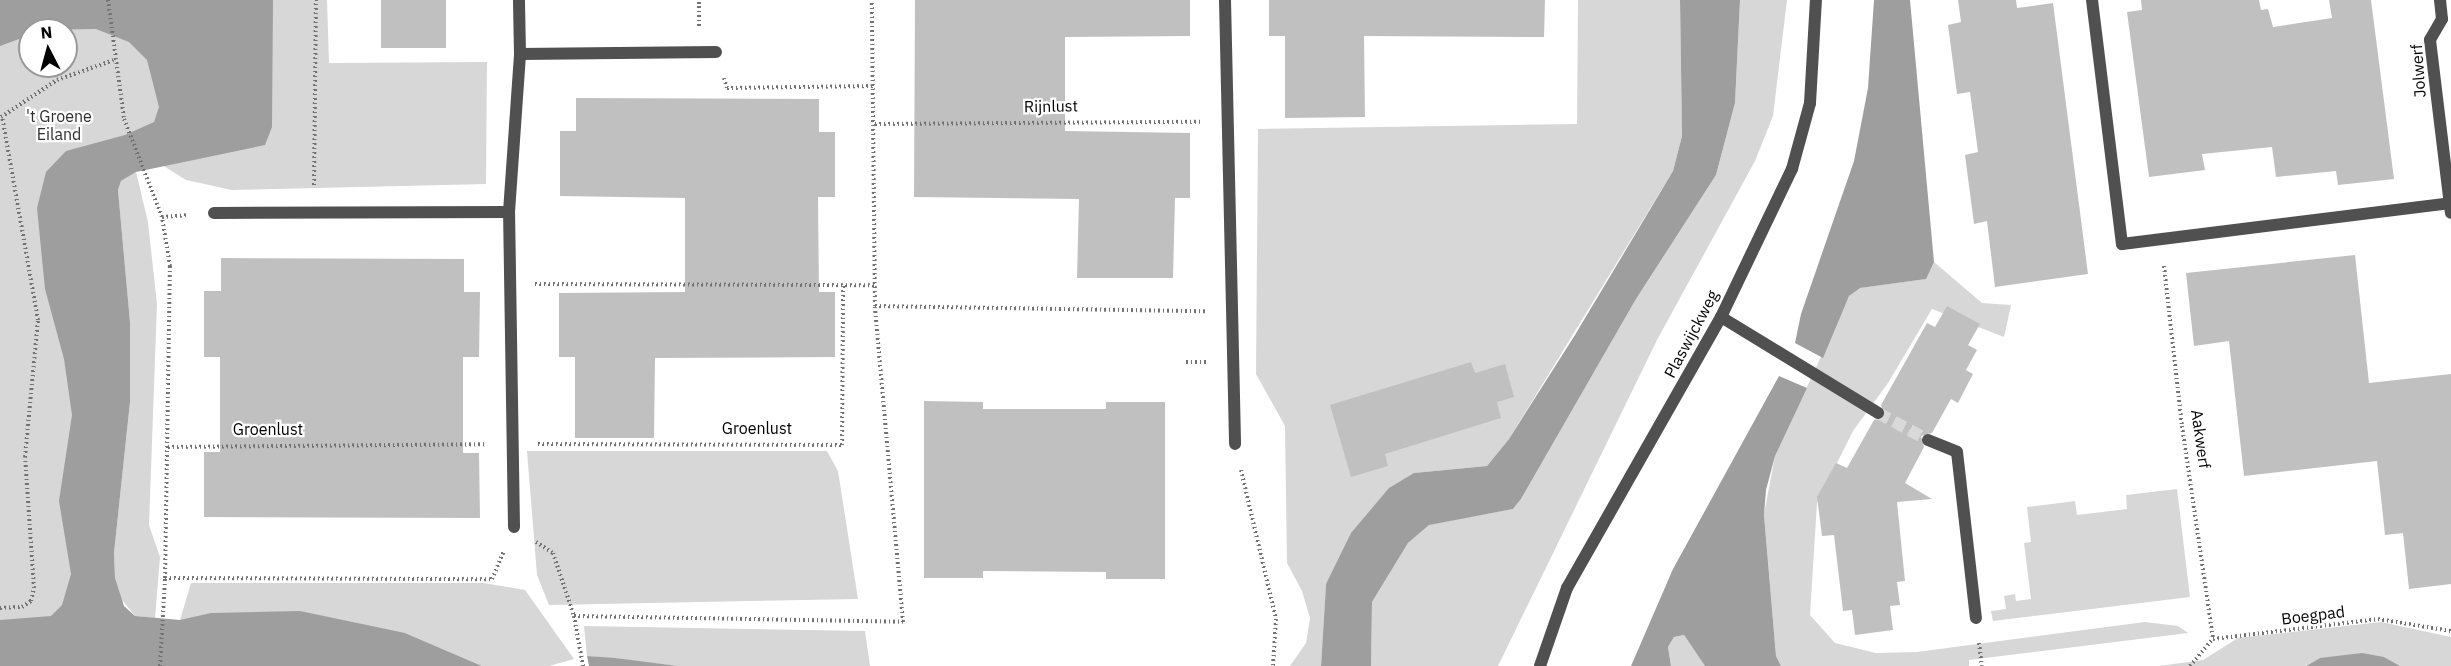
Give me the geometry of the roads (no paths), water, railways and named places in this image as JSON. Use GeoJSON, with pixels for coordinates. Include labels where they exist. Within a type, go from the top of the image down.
{"type":"FeatureCollection","features":[{"type":"Feature","properties":{"kind":"street"},"geometry":{"type":"LineString","coordinates":[[514,527],[509,212],[520,54],[519,0]]}},
{"type":"Feature","properties":{"kind":"street"},"geometry":{"type":"LineString","coordinates":[[1225,0],[1230,312],[1235,444]]}},
{"type":"Feature","properties":{"kind":"street","name":"Plaswijckweg"},"geometry":{"type":"LineString","coordinates":[[1540,666],[1567,588],[1721,317],[1792,169],[1810,103],[1816,0]]}},
{"type":"Feature","properties":{"kind":"street"},"geometry":{"type":"LineString","coordinates":[[2092,0],[2122,244],[2162,242],[2450,208]]}},
{"type":"Feature","properties":{"kind":"street","name":"Jolwerf"},"geometry":{"type":"LineString","coordinates":[[2440,0],[2442,19],[2430,40],[2450,208]]}},
{"type":"Feature","properties":{"kind":"street"},"geometry":{"type":"LineString","coordinates":[[520,54],[716,52]]}},
{"type":"Feature","properties":{"kind":"street"},"geometry":{"type":"LineString","coordinates":[[214,213],[509,212]]}},
{"type":"Feature","properties":{"kind":"street"},"geometry":{"type":"LineString","coordinates":[[1721,317],[1878,414]]}},
{"type":"Feature","properties":{"kind":"street"},"geometry":{"type":"LineString","coordinates":[[1928,440],[1957,452],[1976,618]]}},
{"type":"Feature","properties":{"kind":"tunnel"},"geometry":{"type":"LineString","coordinates":[[1878,413],[1928,440]]}},
{"type":"Feature","properties":{"kind":"park label","name":"'t Groene Eiland"},"geometry":{"type":"Point","coordinates":[59,125]}}]}
